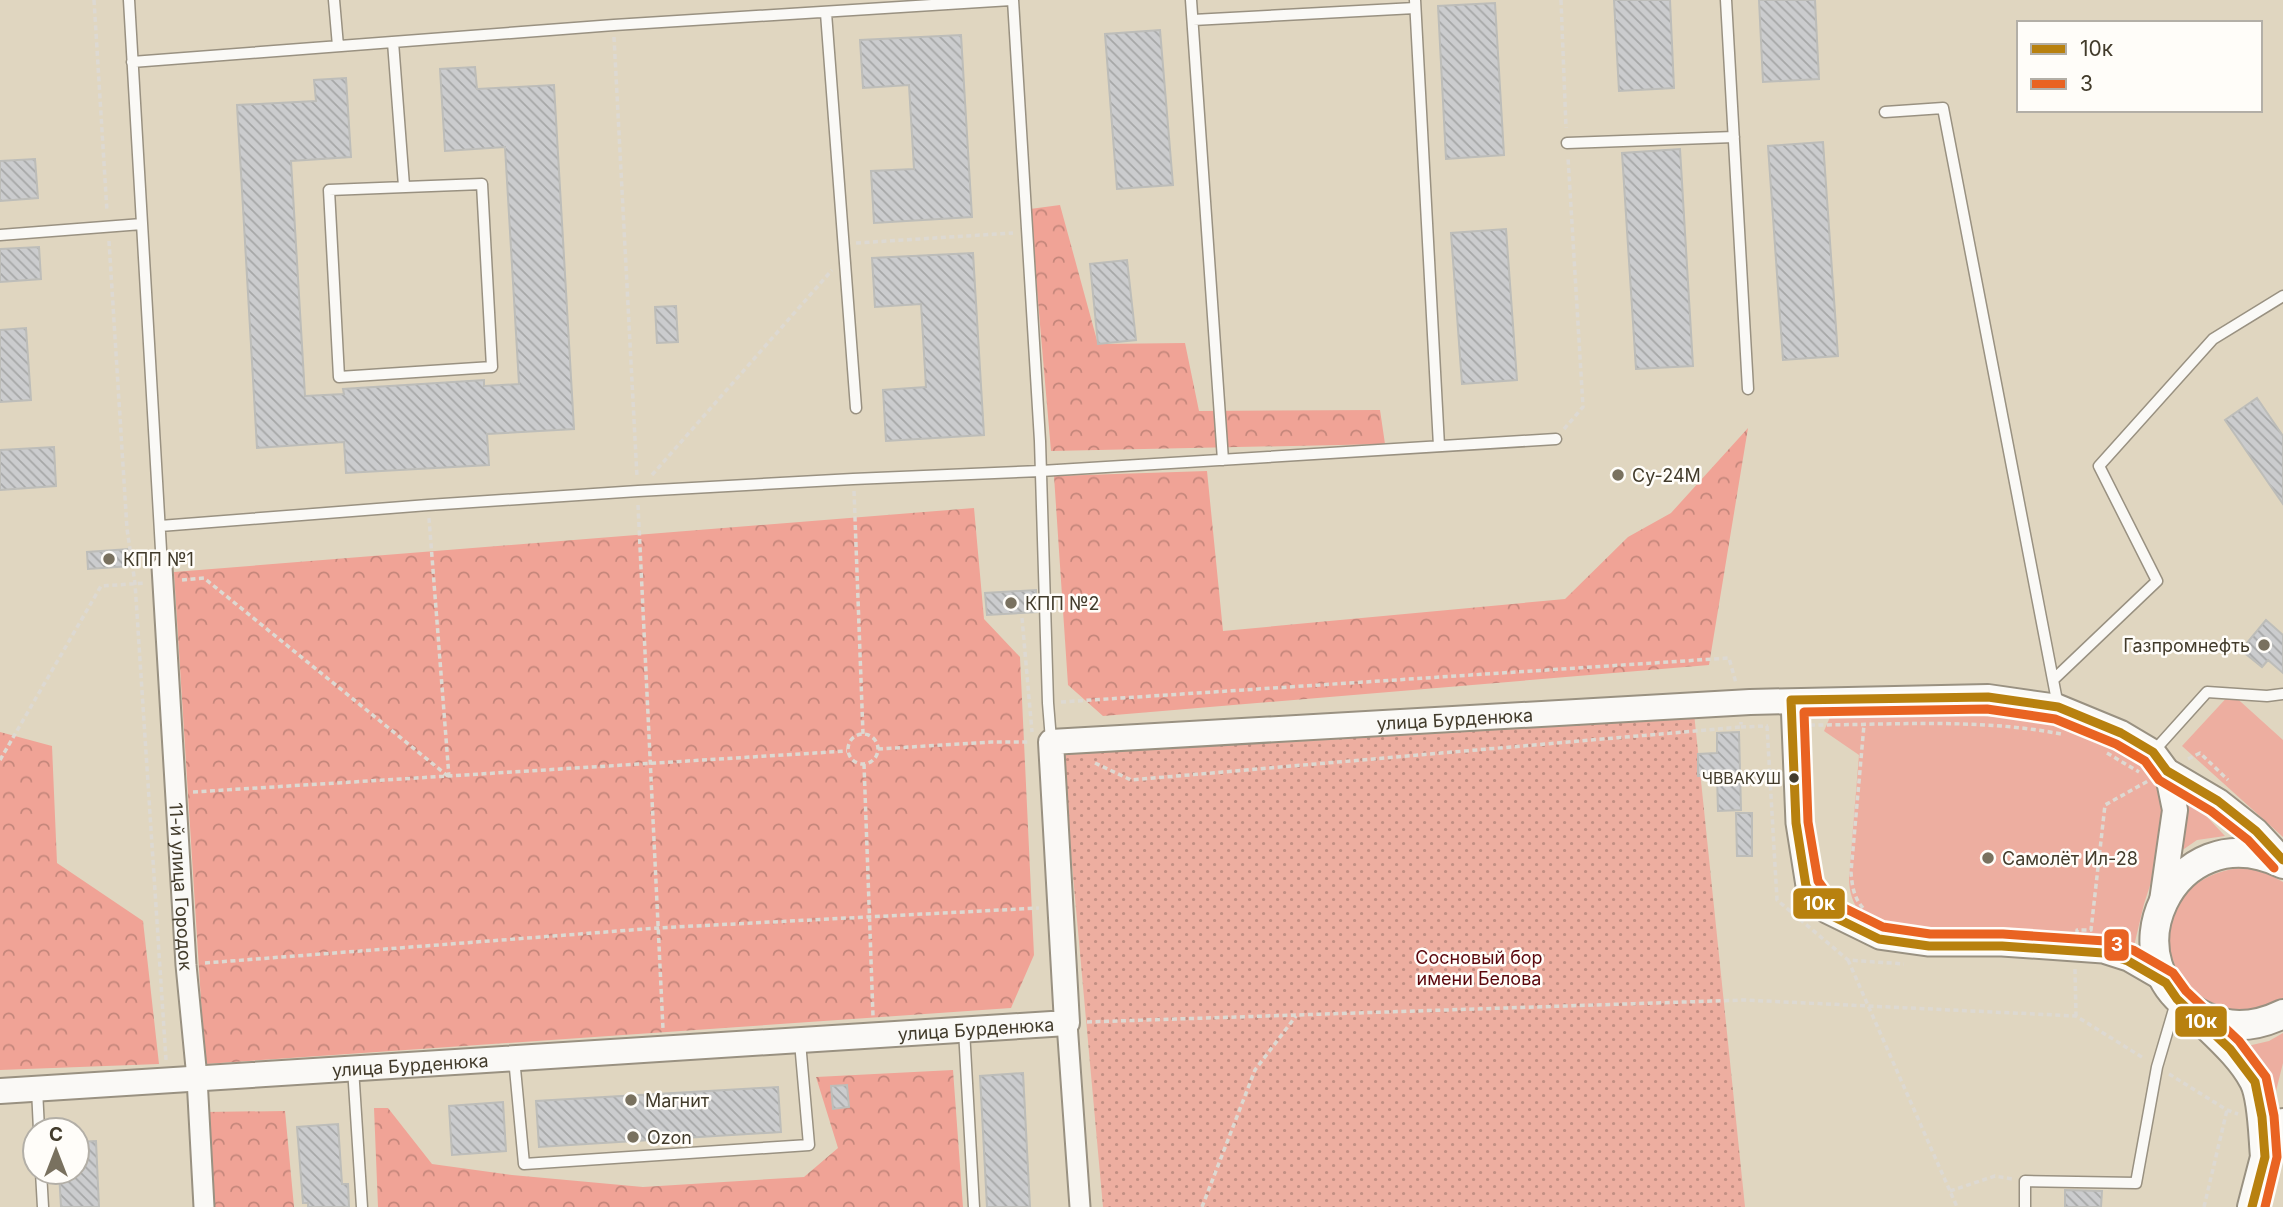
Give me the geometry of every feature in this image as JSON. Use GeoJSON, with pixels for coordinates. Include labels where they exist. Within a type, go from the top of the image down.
{"type":"FeatureCollection","features":[{"type":"Feature","properties":{"kind":"main road"},"geometry":{"type":"LineString","coordinates":[[2265,1157],[2262,1117],[2255,1082],[2230,1049],[2178,998],[2155,957],[2154,928],[2162,901],[2176,881],[2196,865],[2218,855],[2243,852],[2283,862]]}},
{"type":"Feature","properties":{"kind":"main road"},"geometry":{"type":"LineString","coordinates":[[2178,998],[2215,1022],[2241,1026],[2266,1022],[2283,1014]]}},
{"type":"Feature","properties":{"kind":"main road"},"geometry":{"type":"LineString","coordinates":[[2252,1207],[2265,1157],[2283,1123]]}},
{"type":"Feature","properties":{"kind":"street","name":"11-й улица Городок"},"geometry":{"type":"LineString","coordinates":[[163,574],[186,965],[197,1078],[204,1207]]}},
{"type":"Feature","properties":{"kind":"street","name":"улица Бурденюка"},"geometry":{"type":"LineString","coordinates":[[0,1091],[1067,1023],[1051,742],[1740,702],[1989,697],[2058,707],[2121,733],[2156,768],[2218,801],[2256,831],[2283,862]]}},
{"type":"Feature","properties":{"kind":"street"},"geometry":{"type":"LineString","coordinates":[[1791,700],[1796,823],[1805,886],[1826,913],[1879,939],[1892,941],[1929,946],[2002,946],[2103,953],[2129,961],[2178,998]]}},
{"type":"Feature","properties":{"kind":"street"},"geometry":{"type":"LineString","coordinates":[[2156,768],[2175,810],[2162,901]]}},
{"type":"Feature","properties":{"kind":"street"},"geometry":{"type":"LineString","coordinates":[[1067,1023],[1080,1207]]}},
{"type":"Feature","properties":{"kind":"lane"},"geometry":{"type":"LineString","coordinates":[[129,0],[163,574]]}},
{"type":"Feature","properties":{"kind":"lane"},"geometry":{"type":"LineString","coordinates":[[334,0],[338,46]]}},
{"type":"Feature","properties":{"kind":"lane"},"geometry":{"type":"LineString","coordinates":[[132,62],[614,24],[1012,0],[1041,471],[1051,742]]}},
{"type":"Feature","properties":{"kind":"lane"},"geometry":{"type":"LineString","coordinates":[[1191,0],[1223,460]]}},
{"type":"Feature","properties":{"kind":"lane"},"geometry":{"type":"LineString","coordinates":[[1726,0],[1748,389]]}},
{"type":"Feature","properties":{"kind":"lane"},"geometry":{"type":"LineString","coordinates":[[1192,20],[1415,4],[1439,446]]}},
{"type":"Feature","properties":{"kind":"lane"},"geometry":{"type":"LineString","coordinates":[[826,13],[856,408]]}},
{"type":"Feature","properties":{"kind":"lane"},"geometry":{"type":"LineString","coordinates":[[393,42],[404,186]]}},
{"type":"Feature","properties":{"kind":"lane"},"geometry":{"type":"LineString","coordinates":[[1885,112],[1943,108],[2058,707]]}},
{"type":"Feature","properties":{"kind":"lane"},"geometry":{"type":"LineString","coordinates":[[1567,143],[1734,137]]}},
{"type":"Feature","properties":{"kind":"lane"},"geometry":{"type":"LineString","coordinates":[[482,184],[492,366],[339,377],[329,190],[404,186],[482,184]]}},
{"type":"Feature","properties":{"kind":"lane"},"geometry":{"type":"LineString","coordinates":[[0,235],[142,224]]}},
{"type":"Feature","properties":{"kind":"lane"},"geometry":{"type":"LineString","coordinates":[[2053,680],[2157,581],[2099,466],[2213,340],[2283,296]]}},
{"type":"Feature","properties":{"kind":"lane"},"geometry":{"type":"LineString","coordinates":[[160,526],[638,491],[1041,471],[1556,439]]}},
{"type":"Feature","properties":{"kind":"lane"},"geometry":{"type":"LineString","coordinates":[[2156,768],[2207,692],[2267,696],[2283,694]]}},
{"type":"Feature","properties":{"kind":"lane"},"geometry":{"type":"LineString","coordinates":[[2025,1207],[2025,1181],[2136,1183],[2157,1067],[2178,998]]}},
{"type":"Feature","properties":{"kind":"lane"},"geometry":{"type":"LineString","coordinates":[[964,1030],[974,1207]]}},
{"type":"Feature","properties":{"kind":"lane"},"geometry":{"type":"LineString","coordinates":[[514,1058],[523,1164],[810,1145],[800,1040]]}},
{"type":"Feature","properties":{"kind":"lane"},"geometry":{"type":"LineString","coordinates":[[353,1068],[362,1207]]}},
{"type":"Feature","properties":{"kind":"lane"},"geometry":{"type":"LineString","coordinates":[[37,1088],[38,1116]]}},
{"type":"Feature","properties":{"kind":"lane"},"geometry":{"type":"LineString","coordinates":[[42,1186],[43,1207]]}},
{"type":"Feature","properties":{"kind":"path"},"geometry":{"type":"LineString","coordinates":[[94,0],[127,529],[135,583],[167,1080]]}},
{"type":"Feature","properties":{"kind":"path"},"geometry":{"type":"LineString","coordinates":[[1556,439],[1583,407],[1561,0]]}},
{"type":"Feature","properties":{"kind":"path"},"geometry":{"type":"LineString","coordinates":[[614,24],[664,1049]]}},
{"type":"Feature","properties":{"kind":"path"},"geometry":{"type":"LineString","coordinates":[[638,491],[844,250],[1027,232]]}},
{"type":"Feature","properties":{"kind":"path"},"geometry":{"type":"LineString","coordinates":[[853,479],[863,734]]}},
{"type":"Feature","properties":{"kind":"path"},"geometry":{"type":"LineString","coordinates":[[428,505],[449,777]]}},
{"type":"Feature","properties":{"kind":"path"},"geometry":{"type":"LineString","coordinates":[[0,760],[102,586],[135,583],[163,574],[204,578],[449,777]]}},
{"type":"Feature","properties":{"kind":"path"},"geometry":{"type":"LineString","coordinates":[[1028,705],[1730,658],[1740,702],[1741,727]]}},
{"type":"Feature","properties":{"kind":"path"},"geometry":{"type":"LineString","coordinates":[[1864,725],[1851,872],[1852,886],[1858,903],[1866,911]]}},
{"type":"Feature","properties":{"kind":"path"},"geometry":{"type":"LineString","coordinates":[[1768,726],[1777,900],[1848,960],[1957,1207]]}},
{"type":"Feature","properties":{"kind":"path"},"geometry":{"type":"LineString","coordinates":[[1086,758],[1131,780],[1741,727],[2024,727],[2069,736]]}},
{"type":"Feature","properties":{"kind":"path"},"geometry":{"type":"LineString","coordinates":[[863,734],[872,737],[878,749],[872,761],[864,765],[853,761],[847,751],[851,739],[863,734]]}},
{"type":"Feature","properties":{"kind":"path"},"geometry":{"type":"LineString","coordinates":[[878,749],[990,742],[1051,742]]}},
{"type":"Feature","properties":{"kind":"path"},"geometry":{"type":"LineString","coordinates":[[176,793],[847,751]]}},
{"type":"Feature","properties":{"kind":"path"},"geometry":{"type":"LineString","coordinates":[[2104,751],[2139,772],[2200,753]]}},
{"type":"Feature","properties":{"kind":"path"},"geometry":{"type":"LineString","coordinates":[[864,765],[874,1035]]}},
{"type":"Feature","properties":{"kind":"path"},"geometry":{"type":"LineString","coordinates":[[2076,1016],[2077,930],[2091,930],[2105,805],[2156,768]]}},
{"type":"Feature","properties":{"kind":"path"},"geometry":{"type":"LineString","coordinates":[[186,965],[657,928],[1039,908]]}},
{"type":"Feature","properties":{"kind":"path"},"geometry":{"type":"LineString","coordinates":[[1848,960],[1906,964]]}},
{"type":"Feature","properties":{"kind":"path"},"geometry":{"type":"LineString","coordinates":[[1067,1023],[1744,1000],[2076,1016],[2227,1110],[2204,1207]]}},
{"type":"Feature","properties":{"kind":"path"},"geometry":{"type":"LineString","coordinates":[[1202,1207],[1255,1070],[1296,1015]]}},
{"type":"Feature","properties":{"kind":"path"},"geometry":{"type":"LineString","coordinates":[[1950,1191],[1995,1176],[2025,1181]]}},
{"type":"Feature","properties":{"kind":"green space"},"geometry":{"type":"Polygon","coordinates":[[[1060,205],[1098,344],[1185,343],[1199,411],[1380,410],[1385,444],[1051,451],[1030,209],[1060,205]]]}},
{"type":"Feature","properties":{"kind":"green space"},"geometry":{"type":"Polygon","coordinates":[[[1748,428],[1709,665],[1103,716],[1068,685],[1054,476],[1207,471],[1223,631],[1565,599],[1628,537],[1671,513],[1748,428]]]}},
{"type":"Feature","properties":{"kind":"green space"},"geometry":{"type":"Polygon","coordinates":[[[974,508],[984,619],[1020,657],[1034,955],[1011,1008],[205,1064],[174,572],[974,508]]]}},
{"type":"Feature","properties":{"kind":"green space"},"geometry":{"type":"Polygon","coordinates":[[[2231,693],[2283,740],[2283,837],[2182,746],[2231,693]]]}},
{"type":"Feature","properties":{"kind":"green space","name":"Сосновый бор имени Белова"},"geometry":{"type":"Polygon","coordinates":[[[1694,713],[1745,1207],[1103,1207],[1062,754],[1694,713]]]}},
{"type":"Feature","properties":{"kind":"green space"},"geometry":{"type":"Polygon","coordinates":[[[1973,715],[2039,721],[2092,737],[2146,765],[2164,797],[2164,842],[2134,946],[2082,938],[1890,933],[1873,924],[1855,905],[1849,878],[1859,755],[1824,731],[1830,717],[1973,715]]]}},
{"type":"Feature","properties":{"kind":"green space"},"geometry":{"type":"Polygon","coordinates":[[[0,732],[52,746],[57,863],[143,921],[159,1064],[0,1070],[0,732]]]}},
{"type":"Feature","properties":{"kind":"green space"},"geometry":{"type":"Polygon","coordinates":[[[2180,788],[2225,836],[2197,840],[2171,858],[2180,788]]]}},
{"type":"Feature","properties":{"kind":"green space"},"geometry":{"type":"Polygon","coordinates":[[[2247,868],[2283,882],[2283,998],[2267,1006],[2232,1011],[2200,999],[2187,988],[2170,957],[2168,939],[2176,906],[2186,893],[2213,875],[2247,868]]]}},
{"type":"Feature","properties":{"kind":"green space"},"geometry":{"type":"Polygon","coordinates":[[[2283,1033],[2283,1063],[2272,1107],[2239,1048],[2269,1041],[2283,1033]]]}},
{"type":"Feature","properties":{"kind":"green space"},"geometry":{"type":"Polygon","coordinates":[[[953,1070],[963,1207],[378,1207],[374,1108],[388,1108],[432,1164],[512,1175],[643,1187],[804,1177],[838,1148],[816,1077],[953,1070]]]}},
{"type":"Feature","properties":{"kind":"green space"},"geometry":{"type":"Polygon","coordinates":[[[285,1111],[294,1207],[212,1207],[205,1112],[285,1111]]]}},
{"type":"Feature","properties":{"kind":"building"},"geometry":{"type":"Polygon","coordinates":[[[1614,0],[1670,0],[1674,88],[1619,91],[1614,0]]]}},
{"type":"Feature","properties":{"kind":"building"},"geometry":{"type":"Polygon","coordinates":[[[1759,0],[1815,0],[1819,79],[1763,82],[1759,0]]]}},
{"type":"Feature","properties":{"kind":"building"},"geometry":{"type":"Polygon","coordinates":[[[1495,3],[1504,155],[1446,159],[1438,6],[1495,3]]]}},
{"type":"Feature","properties":{"kind":"building"},"geometry":{"type":"Polygon","coordinates":[[[1160,30],[1173,185],[1117,189],[1105,34],[1160,30]]]}},
{"type":"Feature","properties":{"kind":"building"},"geometry":{"type":"Polygon","coordinates":[[[961,35],[972,217],[874,223],[871,171],[914,169],[909,85],[863,88],[860,40],[961,35]]]}},
{"type":"Feature","properties":{"kind":"building"},"geometry":{"type":"Polygon","coordinates":[[[475,67],[477,89],[554,85],[574,429],[487,434],[489,465],[346,473],[344,442],[257,448],[237,105],[316,101],[314,80],[346,78],[351,157],[291,161],[305,396],[344,394],[343,389],[484,380],[484,386],[519,384],[505,147],[445,151],[440,69],[475,67]]]}},
{"type":"Feature","properties":{"kind":"building"},"geometry":{"type":"Polygon","coordinates":[[[1823,142],[1838,356],[1783,360],[1768,146],[1823,142]]]}},
{"type":"Feature","properties":{"kind":"building"},"geometry":{"type":"Polygon","coordinates":[[[1680,149],[1693,366],[1636,369],[1622,153],[1680,149]]]}},
{"type":"Feature","properties":{"kind":"building"},"geometry":{"type":"Polygon","coordinates":[[[35,159],[38,198],[0,201],[0,161],[35,159]]]}},
{"type":"Feature","properties":{"kind":"building"},"geometry":{"type":"Polygon","coordinates":[[[1506,229],[1517,380],[1462,384],[1451,233],[1506,229]]]}},
{"type":"Feature","properties":{"kind":"building"},"geometry":{"type":"Polygon","coordinates":[[[39,247],[41,279],[0,282],[0,249],[39,247]]]}},
{"type":"Feature","properties":{"kind":"building"},"geometry":{"type":"Polygon","coordinates":[[[973,253],[984,435],[886,441],[883,390],[926,387],[921,304],[875,307],[872,258],[973,253]]]}},
{"type":"Feature","properties":{"kind":"building"},"geometry":{"type":"Polygon","coordinates":[[[1127,260],[1136,340],[1098,344],[1090,264],[1127,260]]]}},
{"type":"Feature","properties":{"kind":"building"},"geometry":{"type":"Polygon","coordinates":[[[676,306],[678,342],[657,343],[655,307],[676,306]]]}},
{"type":"Feature","properties":{"kind":"building"},"geometry":{"type":"Polygon","coordinates":[[[26,328],[31,400],[0,402],[0,330],[26,328]]]}},
{"type":"Feature","properties":{"kind":"building"},"geometry":{"type":"Polygon","coordinates":[[[2257,398],[2283,436],[2283,504],[2225,420],[2257,398]]]}},
{"type":"Feature","properties":{"kind":"building"},"geometry":{"type":"Polygon","coordinates":[[[54,447],[56,486],[0,490],[0,450],[54,447]]]}},
{"type":"Feature","properties":{"kind":"building","name":"КПП №1"},"geometry":{"type":"Polygon","coordinates":[[[129,549],[131,566],[88,569],[87,552],[129,549]]]}},
{"type":"Feature","properties":{"kind":"building","name":"КПП №2"},"geometry":{"type":"Polygon","coordinates":[[[1036,590],[1037,612],[987,615],[985,593],[1036,590]]]}},
{"type":"Feature","properties":{"kind":"building"},"geometry":{"type":"Polygon","coordinates":[[[2266,620],[2283,635],[2283,673],[2268,660],[2262,667],[2241,650],[2266,620]]]}},
{"type":"Feature","properties":{"kind":"building"},"geometry":{"type":"Polygon","coordinates":[[[1739,732],[1741,810],[1718,811],[1717,776],[1698,776],[1698,754],[1717,753],[1717,733],[1739,732]]]}},
{"type":"Feature","properties":{"kind":"building"},"geometry":{"type":"Polygon","coordinates":[[[1736,813],[1752,813],[1752,856],[1737,856],[1736,813]]]}},
{"type":"Feature","properties":{"kind":"building"},"geometry":{"type":"Polygon","coordinates":[[[1023,1073],[1030,1207],[987,1207],[980,1076],[1023,1073]]]}},
{"type":"Feature","properties":{"kind":"building"},"geometry":{"type":"Polygon","coordinates":[[[847,1085],[849,1107],[833,1109],[831,1086],[847,1085]]]}},
{"type":"Feature","properties":{"kind":"building"},"geometry":{"type":"Polygon","coordinates":[[[778,1087],[781,1132],[539,1147],[536,1101],[778,1087]]]}},
{"type":"Feature","properties":{"kind":"building"},"geometry":{"type":"Polygon","coordinates":[[[503,1102],[506,1151],[452,1155],[449,1106],[503,1102]]]}},
{"type":"Feature","properties":{"kind":"building"},"geometry":{"type":"Polygon","coordinates":[[[338,1124],[342,1184],[348,1184],[349,1207],[308,1207],[308,1203],[303,1203],[297,1127],[338,1124]]]}},
{"type":"Feature","properties":{"kind":"building"},"geometry":{"type":"Polygon","coordinates":[[[91,1141],[96,1141],[99,1207],[61,1207],[60,1186],[91,1186],[91,1141]]]}},
{"type":"Feature","properties":{"kind":"building"},"geometry":{"type":"Polygon","coordinates":[[[2065,1190],[2102,1191],[2101,1207],[2065,1207],[2065,1190]]]}},
{"type":"Feature","properties":{"kind":"transit line","name":"10к"},"geometry":{"type":"LineString","coordinates":[[1791,700],[1988,697],[2058,707],[2121,733],[2153,752],[2167,771],[2218,801],[2256,831],[2283,860]]}},
{"type":"Feature","properties":{"kind":"transit line","name":"10к"},"geometry":{"type":"LineString","coordinates":[[1791,700],[1796,823],[1806,886],[1826,913],[1879,939],[1929,946],[2002,946],[2103,953],[2128,961],[2166,983],[2177,999],[2230,1049],[2255,1082],[2262,1117],[2265,1157],[2252,1207]]}},
{"type":"Feature","properties":{"kind":"transit line","name":"3"},"geometry":{"type":"LineString","coordinates":[[2265,1207],[2277,1157],[2274,1116],[2266,1077],[2239,1041],[2186,991],[2173,973],[2133,950],[2105,941],[2003,934],[1930,934],[1883,927],[1834,903],[1818,881],[1808,822],[1804,712],[1987,709],[2055,719],[2116,744],[2145,761],[2159,780],[2211,811],[2248,840],[2274,868]]}},
{"type":"Feature","properties":{"kind":"place","name":"Су-24М"},"geometry":{"type":"Point","coordinates":[1618,475]}},
{"type":"Feature","properties":{"kind":"place","name":"КПП №1"},"geometry":{"type":"Point","coordinates":[109,559]}},
{"type":"Feature","properties":{"kind":"place","name":"КПП №2"},"geometry":{"type":"Point","coordinates":[1011,603]}},
{"type":"Feature","properties":{"kind":"place","name":"Газпромнефть"},"geometry":{"type":"Point","coordinates":[2264,645]}},
{"type":"Feature","properties":{"kind":"place","name":"ЧВВАКУШ"},"geometry":{"type":"Point","coordinates":[1794,778]}},
{"type":"Feature","properties":{"kind":"place","name":"Самолёт Ил-28"},"geometry":{"type":"Point","coordinates":[1988,858]}},
{"type":"Feature","properties":{"kind":"place","name":"Магнит"},"geometry":{"type":"Point","coordinates":[631,1100]}},
{"type":"Feature","properties":{"kind":"place","name":"Ozon"},"geometry":{"type":"Point","coordinates":[633,1137]}}]}
